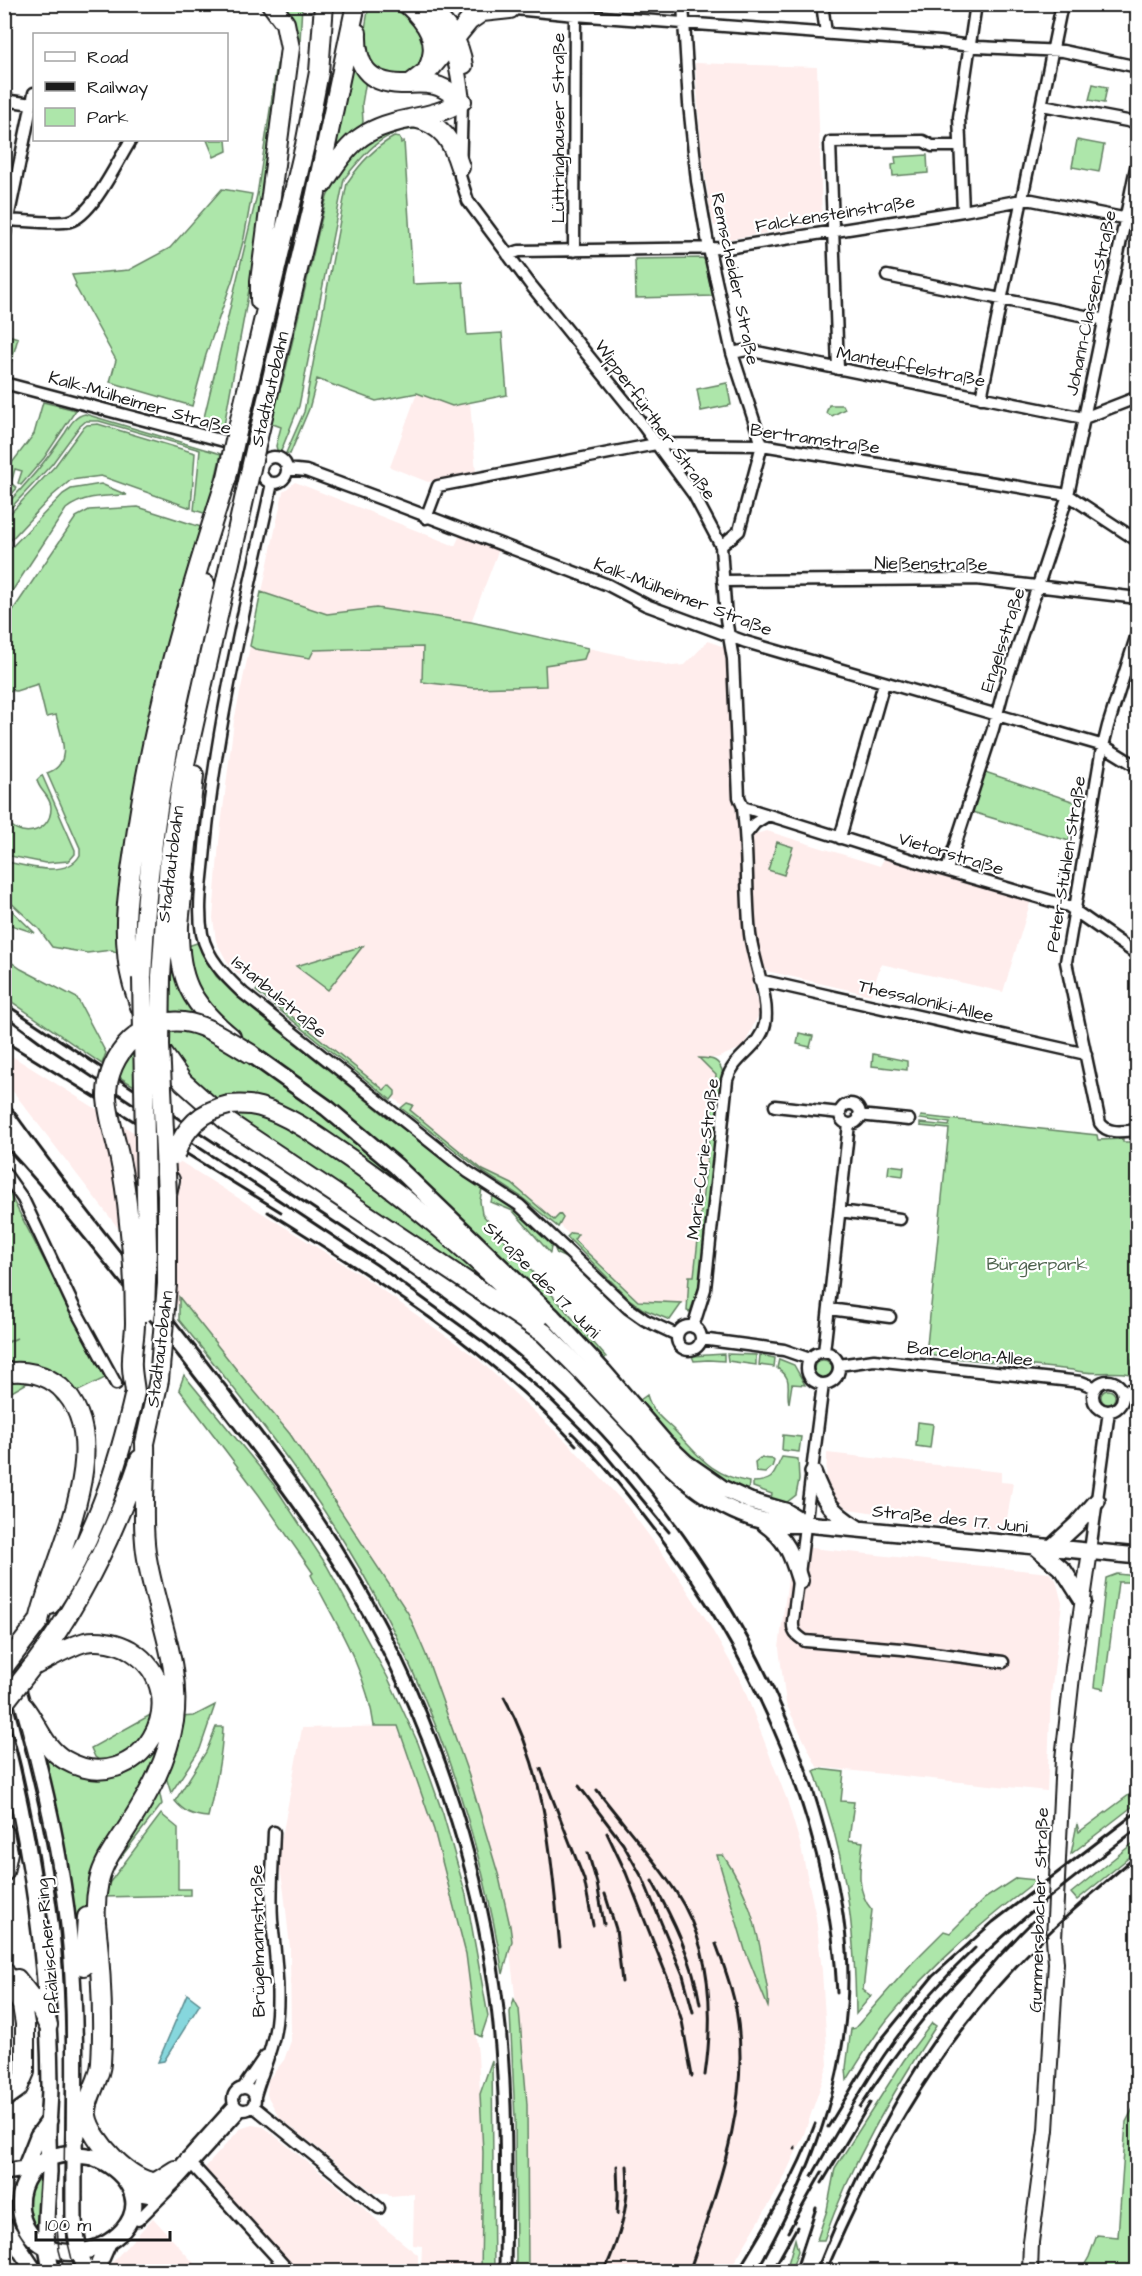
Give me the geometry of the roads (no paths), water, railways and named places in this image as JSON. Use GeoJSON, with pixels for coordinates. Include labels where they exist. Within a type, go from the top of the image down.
{"type":"FeatureCollection","features":[{"type":"Feature","properties":{"kind":"highway"},"geometry":{"type":"LineString","coordinates":[[260,334],[261,281],[290,48],[285,23],[271,4]]}},
{"type":"Feature","properties":{"kind":"highway","name":"Stadtautobahn"},"geometry":{"type":"LineString","coordinates":[[4,1667],[39,1621],[69,1575],[95,1522],[117,1463],[135,1392],[147,1282],[142,978],[152,850],[170,743],[227,477],[305,145],[319,72],[324,4]]}},
{"type":"Feature","properties":{"kind":"highway"},"geometry":{"type":"LineString","coordinates":[[315,198],[340,155],[365,133],[382,126],[445,111],[462,101],[436,85],[418,78],[386,83],[374,78],[361,64],[357,53],[357,4]]}},
{"type":"Feature","properties":{"kind":"highway","name":"Stadtautobahn"},"geometry":{"type":"LineString","coordinates":[[4,1703],[54,1637],[96,1566],[126,1498],[145,1443],[154,1408],[163,1345],[167,1284],[167,1195],[160,1045],[162,954],[169,861],[192,728],[315,198],[357,4]]}},
{"type":"Feature","properties":{"kind":"highway"},"geometry":{"type":"LineString","coordinates":[[408,4],[424,23],[432,38],[433,54],[418,78]]}},
{"type":"Feature","properties":{"kind":"highway"},"geometry":{"type":"LineString","coordinates":[[418,78],[469,21],[482,12],[510,9]]}},
{"type":"Feature","properties":{"kind":"highway"},"geometry":{"type":"LineString","coordinates":[[412,118],[432,123],[442,130],[455,149],[460,167]]}},
{"type":"Feature","properties":{"kind":"highway"},"geometry":{"type":"LineString","coordinates":[[227,477],[198,564],[167,682],[140,810],[126,927],[131,979],[145,1022],[173,1070],[196,1095],[244,1134],[544,1334],[635,1427]]}},
{"type":"Feature","properties":{"kind":"highway"},"geometry":{"type":"LineString","coordinates":[[192,728],[194,775],[179,925],[178,949],[181,967],[185,982],[198,1006],[216,1025],[251,1054]]}},
{"type":"Feature","properties":{"kind":"highway"},"geometry":{"type":"LineString","coordinates":[[135,1392],[132,1362],[135,1326],[129,1224],[121,1164],[107,1098],[108,1080],[113,1065],[129,1042],[140,1033],[161,1024],[176,1022],[205,1027],[251,1054]]}},
{"type":"Feature","properties":{"kind":"highway"},"geometry":{"type":"LineString","coordinates":[[167,1195],[178,1145],[184,1134],[202,1115],[215,1108],[245,1104],[261,1107],[277,1114],[324,1140],[363,1166],[465,1249],[546,1325],[604,1387],[635,1427]]}},
{"type":"Feature","properties":{"kind":"highway"},"geometry":{"type":"LineString","coordinates":[[4,1373],[27,1372],[40,1375],[57,1384],[73,1401],[83,1429],[84,1455],[76,1504],[39,1621]]}},
{"type":"Feature","properties":{"kind":"highway"},"geometry":{"type":"LineString","coordinates":[[84,1966],[87,1912],[91,1896],[109,1857],[158,1774],[166,1752],[167,1722],[176,1688],[175,1671],[146,1551],[145,1443]]}},
{"type":"Feature","properties":{"kind":"highway"},"geometry":{"type":"LineString","coordinates":[[32,1667],[85,1642],[96,1641],[123,1646],[146,1662],[154,1674],[167,1722]]}},
{"type":"Feature","properties":{"kind":"highway"},"geometry":{"type":"LineString","coordinates":[[24,1707],[52,1750],[65,1761],[88,1768],[112,1768],[131,1761],[167,1722]]}},
{"type":"Feature","properties":{"kind":"highway"},"geometry":{"type":"LineString","coordinates":[[4,1832],[8,1852],[4,1872]]}},
{"type":"Feature","properties":{"kind":"highway"},"geometry":{"type":"LineString","coordinates":[[99,1881],[95,1905],[102,1996],[101,2058],[99,2074],[90,2094],[87,2109],[89,2121],[99,2142],[143,2181],[156,2182],[185,2164]]}},
{"type":"Feature","properties":{"kind":"highway"},"geometry":{"type":"LineString","coordinates":[[4,1970],[29,1993],[48,2025]]}},
{"type":"Feature","properties":{"kind":"highway"},"geometry":{"type":"LineString","coordinates":[[4,1970],[22,2006],[25,2024],[25,2062],[22,2082],[18,2088],[4,2098]]}},
{"type":"Feature","properties":{"kind":"highway"},"geometry":{"type":"LineString","coordinates":[[76,2133],[83,2100],[101,2058]]}},
{"type":"Feature","properties":{"kind":"main road","name":"Straße des 17. Juni"},"geometry":{"type":"LineString","coordinates":[[251,1054],[327,1108],[396,1166],[553,1317],[665,1443],[686,1463],[722,1488],[750,1501],[785,1512],[806,1524]]}},
{"type":"Feature","properties":{"kind":"main road","name":"Straße des 17. Juni"},"geometry":{"type":"LineString","coordinates":[[635,1427],[655,1452],[702,1493],[721,1504],[759,1520],[781,1526],[806,1524],[1137,1556]]}},
{"type":"Feature","properties":{"kind":"main road"},"geometry":{"type":"LineString","coordinates":[[813,1472],[822,1497],[829,1506],[859,1529]]}},
{"type":"Feature","properties":{"kind":"main road"},"geometry":{"type":"LineString","coordinates":[[1083,1601],[1064,1570],[1043,1547],[1077,1524],[1097,1501]]}},
{"type":"Feature","properties":{"kind":"main road"},"geometry":{"type":"LineString","coordinates":[[759,1520],[775,1532],[791,1550],[800,1581]]}},
{"type":"Feature","properties":{"kind":"main road","name":"Pfälzischer Ring"},"geometry":{"type":"LineString","coordinates":[[4,1644],[38,1760],[60,1871],[70,1945],[74,2003],[76,2133],[74,2221],[79,2252],[87,2271]]}},
{"type":"Feature","properties":{"kind":"main road","name":"Pfälzischer Ring"},"geometry":{"type":"LineString","coordinates":[[4,1737],[30,1859],[40,1926],[48,2025],[50,2087],[46,2247],[52,2271]]}},
{"type":"Feature","properties":{"kind":"main road"},"geometry":{"type":"LineString","coordinates":[[4,1832],[30,1859]]}},
{"type":"Feature","properties":{"kind":"main road"},"geometry":{"type":"LineString","coordinates":[[60,1871],[75,1921],[84,1966]]}},
{"type":"Feature","properties":{"kind":"main road"},"geometry":{"type":"LineString","coordinates":[[35,2271],[13,2228],[13,2193],[17,2179],[24,2169],[38,2136],[49,2121]]}},
{"type":"Feature","properties":{"kind":"main road"},"geometry":{"type":"LineString","coordinates":[[4,2172],[24,2169],[49,2156],[76,2133]]}},
{"type":"Feature","properties":{"kind":"main road"},"geometry":{"type":"LineString","coordinates":[[76,2133],[123,2178],[134,2196],[134,2211],[120,2233]]}},
{"type":"Feature","properties":{"kind":"main road"},"geometry":{"type":"LineString","coordinates":[[76,2133],[93,2158],[110,2166]]}},
{"type":"Feature","properties":{"kind":"main road"},"geometry":{"type":"LineString","coordinates":[[130,2187],[141,2193],[155,2194],[185,2164]]}},
{"type":"Feature","properties":{"kind":"main road"},"geometry":{"type":"LineString","coordinates":[[13,2228],[46,2247],[79,2252],[108,2243],[138,2220]]}},
{"type":"Feature","properties":{"kind":"main road"},"geometry":{"type":"LineString","coordinates":[[97,2271],[108,2243]]}},
{"type":"Feature","properties":{"kind":"street"},"geometry":{"type":"LineString","coordinates":[[408,4],[453,40]]}},
{"type":"Feature","properties":{"kind":"street"},"geometry":{"type":"LineString","coordinates":[[428,4],[453,40],[462,101],[460,167]]}},
{"type":"Feature","properties":{"kind":"street"},"geometry":{"type":"LineString","coordinates":[[477,4],[510,9],[575,10],[685,24],[1063,51],[1137,67]]}},
{"type":"Feature","properties":{"kind":"street","name":"Remscheider Straße"},"geometry":{"type":"LineString","coordinates":[[683,4],[697,182],[709,249],[732,353],[762,445]]}},
{"type":"Feature","properties":{"kind":"street"},"geometry":{"type":"LineString","coordinates":[[822,4],[826,33]]}},
{"type":"Feature","properties":{"kind":"street"},"geometry":{"type":"LineString","coordinates":[[963,211],[959,117],[976,4]]}},
{"type":"Feature","properties":{"kind":"street"},"geometry":{"type":"LineString","coordinates":[[981,398],[1062,4]]}},
{"type":"Feature","properties":{"kind":"street","name":"Lüttringhauser Straße"},"geometry":{"type":"LineString","coordinates":[[574,251],[575,10]]}},
{"type":"Feature","properties":{"kind":"street"},"geometry":{"type":"LineString","coordinates":[[4,100],[33,98],[4,238]]}},
{"type":"Feature","properties":{"kind":"street"},"geometry":{"type":"LineString","coordinates":[[1042,105],[1137,123]]}},
{"type":"Feature","properties":{"kind":"street"},"geometry":{"type":"LineString","coordinates":[[6,220],[68,222],[81,218],[129,141]]}},
{"type":"Feature","properties":{"kind":"street"},"geometry":{"type":"LineString","coordinates":[[838,369],[830,142],[923,141],[932,146],[960,146]]}},
{"type":"Feature","properties":{"kind":"street","name":"Johann-Classen-Straße"},"geometry":{"type":"LineString","coordinates":[[1084,418],[1137,158]]}},
{"type":"Feature","properties":{"kind":"street","name":"Wipperfürther Straße"},"geometry":{"type":"LineString","coordinates":[[460,167],[462,187],[468,201],[694,495],[721,546],[733,659],[739,797],[743,807],[746,834],[750,935],[765,1005]]}},
{"type":"Feature","properties":{"kind":"street","name":"Falckensteinstraße"},"geometry":{"type":"LineString","coordinates":[[508,255],[519,251],[709,249],[1022,200],[1137,221]]}},
{"type":"Feature","properties":{"kind":"street"},"geometry":{"type":"LineString","coordinates":[[887,276],[1105,320]]}},
{"type":"Feature","properties":{"kind":"street","name":"Manteuffelstraße"},"geometry":{"type":"LineString","coordinates":[[732,353],[747,350],[1084,418]]}},
{"type":"Feature","properties":{"kind":"street","name":"Kalk-Mülheimer Straße"},"geometry":{"type":"LineString","coordinates":[[4,383],[224,441],[263,463]]}},
{"type":"Feature","properties":{"kind":"street"},"geometry":{"type":"LineString","coordinates":[[1084,418],[1137,397]]}},
{"type":"Feature","properties":{"kind":"street","name":"Engelsstraße"},"geometry":{"type":"LineString","coordinates":[[947,870],[1068,495],[1084,418]]}},
{"type":"Feature","properties":{"kind":"street","name":"Bertramstraße"},"geometry":{"type":"LineString","coordinates":[[426,518],[438,486],[656,444],[762,445],[1068,495],[1137,541]]}},
{"type":"Feature","properties":{"kind":"street"},"geometry":{"type":"LineString","coordinates":[[721,546],[739,531],[762,445]]}},
{"type":"Feature","properties":{"kind":"street"},"geometry":{"type":"LineString","coordinates":[[276,457],[284,461],[287,469],[283,480],[272,483],[263,477],[261,469],[263,463],[268,459],[276,457]]}},
{"type":"Feature","properties":{"kind":"street","name":"Kalk-Mülheimer Straße"},"geometry":{"type":"LineString","coordinates":[[287,469],[306,471],[608,585],[646,605],[729,636],[1104,746],[1137,766]]}},
{"type":"Feature","properties":{"kind":"street","name":"Istanbulstraße"},"geometry":{"type":"LineString","coordinates":[[272,483],[225,708],[207,831],[200,897],[200,920],[203,938],[214,962],[243,993],[468,1172],[519,1204],[628,1308],[645,1320],[677,1335]]}},
{"type":"Feature","properties":{"kind":"street","name":"Nießenstraße"},"geometry":{"type":"LineString","coordinates":[[723,581],[976,579],[1137,598]]}},
{"type":"Feature","properties":{"kind":"street","name":"Peter-Stühlen-Straße"},"geometry":{"type":"LineString","coordinates":[[1137,631],[1108,726],[1066,962],[1100,1123],[1111,1131],[1137,1130]]}},
{"type":"Feature","properties":{"kind":"street"},"geometry":{"type":"LineString","coordinates":[[840,838],[884,683]]}},
{"type":"Feature","properties":{"kind":"street","name":"Vietorstraße"},"geometry":{"type":"LineString","coordinates":[[743,807],[1068,906],[1137,955]]}},
{"type":"Feature","properties":{"kind":"street"},"geometry":{"type":"LineString","coordinates":[[746,834],[755,823],[768,815]]}},
{"type":"Feature","properties":{"kind":"street","name":"Thessaloniki-Allee"},"geometry":{"type":"LineString","coordinates":[[759,980],[1086,1054]]}},
{"type":"Feature","properties":{"kind":"street","name":"Marie-Curie-Straße"},"geometry":{"type":"LineString","coordinates":[[693,1327],[705,1289],[727,1080],[732,1066],[750,1049],[762,1031],[765,1024],[765,1005]]}},
{"type":"Feature","properties":{"kind":"street"},"geometry":{"type":"LineString","coordinates":[[850,1104],[856,1107],[859,1115],[856,1121],[849,1124],[844,1122],[840,1113],[843,1107],[850,1104]]}},
{"type":"Feature","properties":{"kind":"street"},"geometry":{"type":"LineString","coordinates":[[775,1106],[840,1113]]}},
{"type":"Feature","properties":{"kind":"street"},"geometry":{"type":"LineString","coordinates":[[859,1115],[909,1120]]}},
{"type":"Feature","properties":{"kind":"street"},"geometry":{"type":"LineString","coordinates":[[824,1352],[849,1124]]}},
{"type":"Feature","properties":{"kind":"street"},"geometry":{"type":"LineString","coordinates":[[4,1172],[23,1199],[74,1307],[116,1384]]}},
{"type":"Feature","properties":{"kind":"street"},"geometry":{"type":"LineString","coordinates":[[840,1211],[900,1219]]}},
{"type":"Feature","properties":{"kind":"street"},"geometry":{"type":"LineString","coordinates":[[829,1308],[890,1317]]}},
{"type":"Feature","properties":{"kind":"street"},"geometry":{"type":"LineString","coordinates":[[683,1327],[693,1327],[700,1333],[701,1340],[698,1347],[686,1350],[679,1346],[677,1335],[683,1327]]}},
{"type":"Feature","properties":{"kind":"street"},"geometry":{"type":"LineString","coordinates":[[701,1340],[784,1350],[810,1359]]}},
{"type":"Feature","properties":{"kind":"street"},"geometry":{"type":"LineString","coordinates":[[824,1352],[834,1356],[839,1365],[835,1378],[824,1384],[814,1381],[808,1373],[810,1359],[824,1352]]}},
{"type":"Feature","properties":{"kind":"street","name":"Barcelona-Allee"},"geometry":{"type":"LineString","coordinates":[[839,1365],[874,1360],[1081,1382],[1096,1388]]}},
{"type":"Feature","properties":{"kind":"street"},"geometry":{"type":"LineString","coordinates":[[1110,1381],[1117,1384],[1123,1396],[1119,1406],[1109,1411],[1097,1405],[1094,1397],[1096,1388],[1110,1381]]}},
{"type":"Feature","properties":{"kind":"street"},"geometry":{"type":"LineString","coordinates":[[824,1384],[793,1629],[795,1635],[805,1641],[902,1649],[1003,1662]]}},
{"type":"Feature","properties":{"kind":"street"},"geometry":{"type":"LineString","coordinates":[[1122,1390],[1137,1391]]}},
{"type":"Feature","properties":{"kind":"street"},"geometry":{"type":"LineString","coordinates":[[1090,1551],[1109,1411]]}},
{"type":"Feature","properties":{"kind":"street","name":"Gummersbacher Straße"},"geometry":{"type":"LineString","coordinates":[[1030,2271],[1031,2242],[1046,2130],[1056,1963],[1054,1939],[1063,1758],[1073,1667],[1090,1551]]}},
{"type":"Feature","properties":{"kind":"street","name":"Brügelmannstraße"},"geometry":{"type":"LineString","coordinates":[[237,2108],[248,2110],[254,2101],[259,2079],[269,2058],[275,2030],[276,1994],[271,1890],[274,1832]]}},
{"type":"Feature","properties":{"kind":"street","name":"Brügelmannstraße"},"geometry":{"type":"LineString","coordinates":[[237,2108],[234,2095],[243,2088],[270,2048]]}},
{"type":"Feature","properties":{"kind":"street"},"geometry":{"type":"LineString","coordinates":[[243,2088],[248,2089],[254,2101],[378,2208]]}},
{"type":"Feature","properties":{"kind":"street","name":"Brügelmannstraße"},"geometry":{"type":"LineString","coordinates":[[138,2220],[185,2164],[237,2108]]}},
{"type":"Feature","properties":{"kind":"street"},"geometry":{"type":"LineString","coordinates":[[185,2164],[290,2271]]}},
{"type":"Feature","properties":{"kind":"water"},"geometry":{"type":"Polygon","coordinates":[[[187,1994],[200,2004],[164,2061],[158,2062],[187,1994]]]}},
{"type":"Feature","properties":{"kind":"tram line"},"geometry":{"type":"LineString","coordinates":[[4,1668],[41,1807],[59,1913],[66,2016],[64,2214],[75,2272]]}},
{"type":"Feature","properties":{"kind":"tram line"},"geometry":{"type":"LineString","coordinates":[[4,1702],[25,1781],[40,1861],[51,1942],[58,2024]]}},
{"type":"Feature","properties":{"kind":"tram line"},"geometry":{"type":"LineString","coordinates":[[57,2228],[59,2250],[65,2272]]}},
{"type":"Feature","properties":{"kind":"railway"},"geometry":{"type":"LineString","coordinates":[[4,1003],[384,1255],[508,1347],[547,1380],[596,1428],[642,1481],[684,1536],[723,1594],[757,1655],[786,1718],[811,1783],[839,1888],[848,1966],[843,2041],[828,2110],[804,2176],[756,2272]]}},
{"type":"Feature","properties":{"kind":"railway"},"geometry":{"type":"LineString","coordinates":[[4,1015],[47,1047],[377,1265],[486,1344],[541,1390],[598,1446],[669,1532]]}},
{"type":"Feature","properties":{"kind":"railway"},"geometry":{"type":"LineString","coordinates":[[4,1041],[281,1212]]}},
{"type":"Feature","properties":{"kind":"railway"},"geometry":{"type":"LineString","coordinates":[[4,1098],[39,1147],[298,1482],[339,1543],[376,1607],[409,1673],[438,1741],[462,1810],[481,1882],[496,1954],[506,2027],[510,2088],[511,2272]]}},
{"type":"Feature","properties":{"kind":"railway"},"geometry":{"type":"LineString","coordinates":[[4,1145],[115,1276],[301,1517],[365,1619],[413,1717],[450,1820],[478,1926],[487,1978],[498,2088],[499,2272]]}},
{"type":"Feature","properties":{"kind":"railway"},"geometry":{"type":"LineString","coordinates":[[268,1212],[390,1290],[469,1347],[542,1410],[576,1445]]}},
{"type":"Feature","properties":{"kind":"railway"},"geometry":{"type":"LineString","coordinates":[[572,1433],[606,1469],[658,1534],[694,1585],[727,1638],[756,1693],[782,1750],[803,1809],[820,1869],[831,1930],[837,1993]]}},
{"type":"Feature","properties":{"kind":"railway"},"geometry":{"type":"LineString","coordinates":[[504,1697],[519,1727],[539,1788],[550,1850],[560,1947]]}},
{"type":"Feature","properties":{"kind":"railway"},"geometry":{"type":"LineString","coordinates":[[541,1769],[584,1879],[593,1925]]}},
{"type":"Feature","properties":{"kind":"railway"},"geometry":{"type":"LineString","coordinates":[[579,1786],[623,1844],[643,1879],[683,1975],[693,2012]]}},
{"type":"Feature","properties":{"kind":"railway"},"geometry":{"type":"LineString","coordinates":[[597,1790],[676,1892],[697,1935],[703,1957],[709,2004],[705,2075]]}},
{"type":"Feature","properties":{"kind":"railway"},"geometry":{"type":"LineString","coordinates":[[828,2127],[880,2041],[933,1976],[993,1922],[1138,1811]]}},
{"type":"Feature","properties":{"kind":"railway"},"geometry":{"type":"LineString","coordinates":[[860,2107],[933,2007],[967,1971],[1038,1907],[1138,1828]]}},
{"type":"Feature","properties":{"kind":"railway"},"geometry":{"type":"LineString","coordinates":[[607,1833],[626,1873],[670,1984],[682,2021],[692,2076]]}},
{"type":"Feature","properties":{"kind":"railway"},"geometry":{"type":"LineString","coordinates":[[588,1853],[597,1883],[604,1924]]}},
{"type":"Feature","properties":{"kind":"railway"},"geometry":{"type":"LineString","coordinates":[[826,2272],[863,2191],[884,2152],[929,2076],[955,2040],[982,2005],[1041,1941],[1138,1855]]}},
{"type":"Feature","properties":{"kind":"railway"},"geometry":{"type":"LineString","coordinates":[[652,1881],[681,1940],[700,2004]]}},
{"type":"Feature","properties":{"kind":"railway"},"geometry":{"type":"LineString","coordinates":[[605,1894],[616,1929],[622,1982]]}},
{"type":"Feature","properties":{"kind":"railway"},"geometry":{"type":"LineString","coordinates":[[816,2272],[858,2175],[906,2084],[964,1999],[997,1959],[1034,1920]]}},
{"type":"Feature","properties":{"kind":"railway"},"geometry":{"type":"LineString","coordinates":[[689,2272],[721,2175],[736,2110],[739,2077],[740,2043],[736,2009],[716,1944]]}},
{"type":"Feature","properties":{"kind":"railway"},"geometry":{"type":"LineString","coordinates":[[812,2176],[884,2055],[925,2001],[975,1948]]}},
{"type":"Feature","properties":{"kind":"railway"},"geometry":{"type":"LineString","coordinates":[[822,2183],[870,2103]]}},
{"type":"Feature","properties":{"kind":"railway"},"geometry":{"type":"LineString","coordinates":[[737,2272],[790,2181],[815,2124]]}},
{"type":"Feature","properties":{"kind":"railway"},"geometry":{"type":"LineString","coordinates":[[617,2166],[617,2214]]}},
{"type":"Feature","properties":{"kind":"railway"},"geometry":{"type":"LineString","coordinates":[[604,2272],[623,2220],[627,2194],[627,2166]]}},
{"type":"Feature","properties":{"kind":"railway"},"geometry":{"type":"LineString","coordinates":[[788,2232],[822,2172]]}},
{"type":"Feature","properties":{"kind":"railway"},"geometry":{"type":"LineString","coordinates":[[795,2272],[816,2208]]}},
{"type":"Feature","properties":{"kind":"railway"},"geometry":{"type":"LineString","coordinates":[[772,2272],[797,2227]]}},
{"type":"Feature","properties":{"kind":"park label","name":"Bürgerpark"},"geometry":{"type":"Point","coordinates":[1037,1264]}}]}
